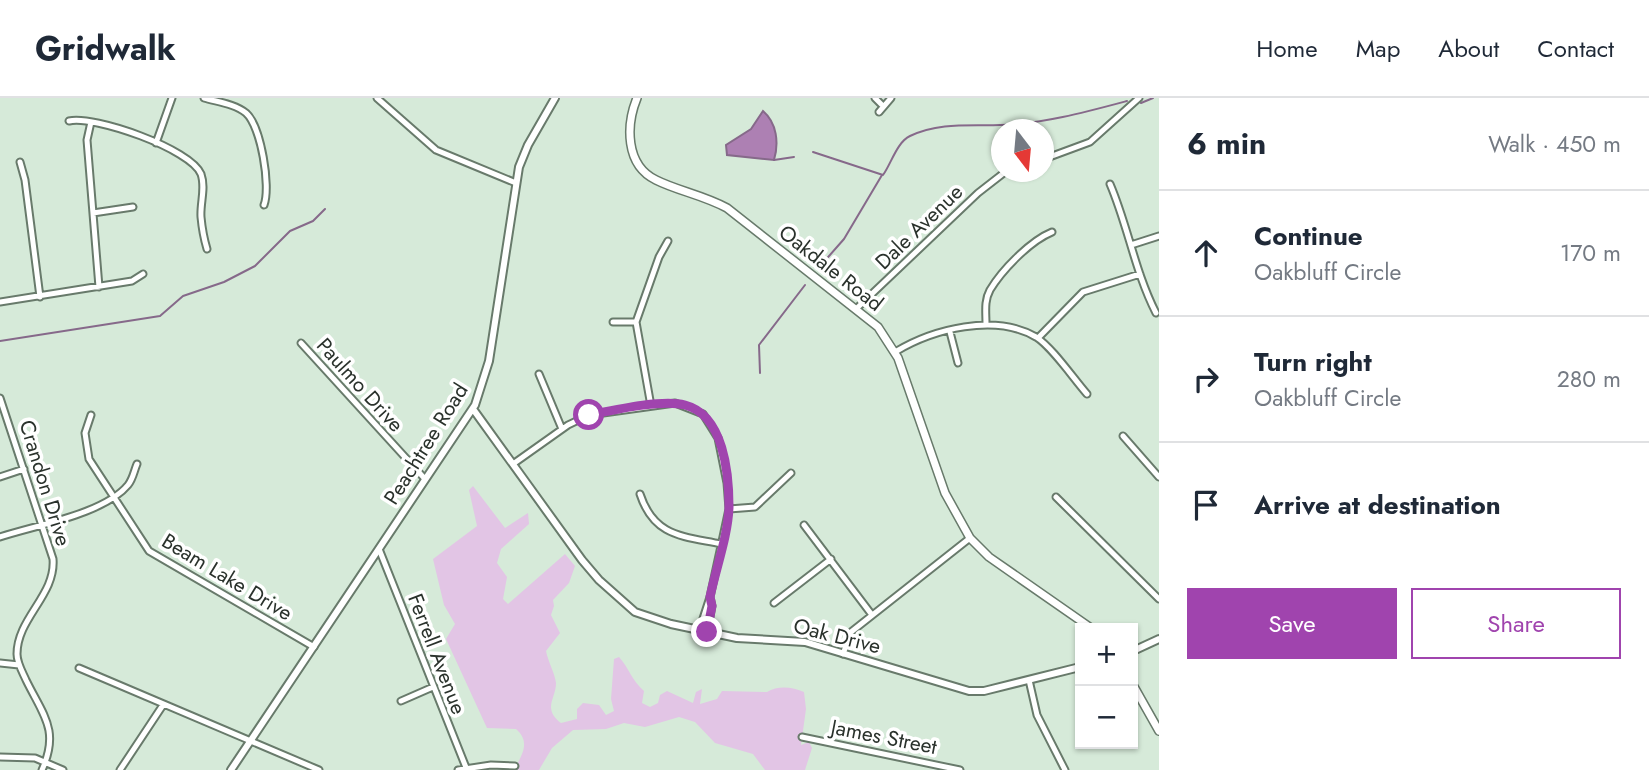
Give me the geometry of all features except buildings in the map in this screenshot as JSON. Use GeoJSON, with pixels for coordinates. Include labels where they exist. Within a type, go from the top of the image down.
{"type":"FeatureCollection","features":[{"type":"Feature","properties":{"kind":"main road","name":"Oakdale Road"},"geometry":{"type":"LineString","coordinates":[[637,98],[630,116],[629,141],[648,175],[656,181],[702,195],[727,208],[878,327],[895,352],[946,493],[970,538],[989,557],[1084,623]]}},
{"type":"Feature","properties":{"kind":"main road"},"geometry":{"type":"LineString","coordinates":[[1134,686],[1159,731]]}},
{"type":"Feature","properties":{"kind":"street"},"geometry":{"type":"LineString","coordinates":[[156,144],[172,98]]}},
{"type":"Feature","properties":{"kind":"street"},"geometry":{"type":"LineString","coordinates":[[204,98],[240,109],[255,124],[266,191],[264,205]]}},
{"type":"Feature","properties":{"kind":"street"},"geometry":{"type":"LineString","coordinates":[[377,98],[436,150],[516,183]]}},
{"type":"Feature","properties":{"kind":"street","name":"Peachtree Road"},"geometry":{"type":"LineString","coordinates":[[231,770],[472,408],[484,385],[516,183],[527,145],[555,98]]}},
{"type":"Feature","properties":{"kind":"street"},"geometry":{"type":"LineString","coordinates":[[875,98],[881,109],[891,98]]}},
{"type":"Feature","properties":{"kind":"street"},"geometry":{"type":"LineString","coordinates":[[1054,155],[1090,142],[1139,98]]}},
{"type":"Feature","properties":{"kind":"street"},"geometry":{"type":"LineString","coordinates":[[69,121],[90,122],[124,131],[188,158],[200,172],[203,186],[200,215],[207,249]]}},
{"type":"Feature","properties":{"kind":"street"},"geometry":{"type":"LineString","coordinates":[[90,122],[87,140],[99,288]]}},
{"type":"Feature","properties":{"kind":"street"},"geometry":{"type":"LineString","coordinates":[[20,162],[25,180],[40,297]]}},
{"type":"Feature","properties":{"kind":"street","name":"Dale Avenue"},"geometry":{"type":"LineString","coordinates":[[856,309],[992,182]]}},
{"type":"Feature","properties":{"kind":"street"},"geometry":{"type":"LineString","coordinates":[[1110,184],[1156,313]]}},
{"type":"Feature","properties":{"kind":"street"},"geometry":{"type":"LineString","coordinates":[[93,213],[133,207]]}},
{"type":"Feature","properties":{"kind":"street"},"geometry":{"type":"LineString","coordinates":[[986,324],[985,304],[989,291],[1019,258],[1043,236],[1052,232]]}},
{"type":"Feature","properties":{"kind":"street"},"geometry":{"type":"LineString","coordinates":[[1131,245],[1159,236]]}},
{"type":"Feature","properties":{"kind":"street"},"geometry":{"type":"LineString","coordinates":[[651,406],[636,322],[668,241]]}},
{"type":"Feature","properties":{"kind":"street"},"geometry":{"type":"LineString","coordinates":[[0,302],[99,288],[132,281],[143,274]]}},
{"type":"Feature","properties":{"kind":"street"},"geometry":{"type":"LineString","coordinates":[[1038,338],[1083,292],[1140,274]]}},
{"type":"Feature","properties":{"kind":"street"},"geometry":{"type":"LineString","coordinates":[[613,322],[636,322]]}},
{"type":"Feature","properties":{"kind":"street"},"geometry":{"type":"LineString","coordinates":[[895,352],[916,341],[950,332],[986,324],[1007,325],[1038,338],[1087,394]]}},
{"type":"Feature","properties":{"kind":"street"},"geometry":{"type":"LineString","coordinates":[[950,332],[958,363]]}},
{"type":"Feature","properties":{"kind":"street","name":"Paulmo Drive"},"geometry":{"type":"LineString","coordinates":[[301,343],[425,479]]}},
{"type":"Feature","properties":{"kind":"street"},"geometry":{"type":"LineString","coordinates":[[538,374],[562,429]]}},
{"type":"Feature","properties":{"kind":"street","name":"Crandon Drive"},"geometry":{"type":"LineString","coordinates":[[0,398],[8,415],[51,551],[53,574],[24,627],[18,648],[19,665]]}},
{"type":"Feature","properties":{"kind":"street"},"geometry":{"type":"LineString","coordinates":[[513,464],[562,429],[589,415],[681,404],[708,419],[718,438],[729,509],[710,597],[699,631]]}},
{"type":"Feature","properties":{"kind":"street","name":"Oak Drive"},"geometry":{"type":"LineString","coordinates":[[472,408],[580,557],[615,597],[639,615],[737,638],[797,641],[969,691],[984,691],[1075,668]]}},
{"type":"Feature","properties":{"kind":"street"},"geometry":{"type":"LineString","coordinates":[[0,418],[8,415]]}},
{"type":"Feature","properties":{"kind":"street","name":"Beam Lake Drive"},"geometry":{"type":"LineString","coordinates":[[90,415],[86,425],[85,448],[113,498],[149,551],[314,647]]}},
{"type":"Feature","properties":{"kind":"street"},"geometry":{"type":"LineString","coordinates":[[1124,436],[1159,477]]}},
{"type":"Feature","properties":{"kind":"street"},"geometry":{"type":"LineString","coordinates":[[0,537],[94,507],[113,498],[128,485],[137,464]]}},
{"type":"Feature","properties":{"kind":"street"},"geometry":{"type":"LineString","coordinates":[[0,477],[24,469]]}},
{"type":"Feature","properties":{"kind":"street"},"geometry":{"type":"LineString","coordinates":[[729,509],[755,508],[791,473]]}},
{"type":"Feature","properties":{"kind":"street"},"geometry":{"type":"LineString","coordinates":[[640,494],[650,517],[662,528],[721,544]]}},
{"type":"Feature","properties":{"kind":"street"},"geometry":{"type":"LineString","coordinates":[[1056,497],[1159,599]]}},
{"type":"Feature","properties":{"kind":"street"},"geometry":{"type":"LineString","coordinates":[[804,524],[872,615]]}},
{"type":"Feature","properties":{"kind":"street"},"geometry":{"type":"LineString","coordinates":[[843,654],[849,635],[970,538]]}},
{"type":"Feature","properties":{"kind":"street","name":"Ferrell Avenue"},"geometry":{"type":"LineString","coordinates":[[379,549],[467,769]]}},
{"type":"Feature","properties":{"kind":"street"},"geometry":{"type":"LineString","coordinates":[[774,603],[831,559]]}},
{"type":"Feature","properties":{"kind":"street"},"geometry":{"type":"LineString","coordinates":[[707,632],[712,606],[710,597]]}},
{"type":"Feature","properties":{"kind":"street"},"geometry":{"type":"LineString","coordinates":[[1138,649],[1159,639]]}},
{"type":"Feature","properties":{"kind":"street"},"geometry":{"type":"LineString","coordinates":[[0,663],[19,665],[50,728],[51,743],[41,770]]}},
{"type":"Feature","properties":{"kind":"street"},"geometry":{"type":"LineString","coordinates":[[79,668],[319,770]]}},
{"type":"Feature","properties":{"kind":"street"},"geometry":{"type":"LineString","coordinates":[[1029,680],[1037,715],[1065,770]]}},
{"type":"Feature","properties":{"kind":"street"},"geometry":{"type":"LineString","coordinates":[[401,701],[433,687]]}},
{"type":"Feature","properties":{"kind":"street"},"geometry":{"type":"LineString","coordinates":[[120,770],[163,705]]}},
{"type":"Feature","properties":{"kind":"street","name":"James Street"},"geometry":{"type":"LineString","coordinates":[[802,737],[960,770]]}},
{"type":"Feature","properties":{"kind":"street"},"geometry":{"type":"LineString","coordinates":[[0,757],[46,761],[63,770]]}},
{"type":"Feature","properties":{"kind":"street"},"geometry":{"type":"LineString","coordinates":[[458,770],[515,766]]}},
{"type":"Feature","properties":{"kind":"shaded area"},"geometry":{"type":"Polygon","coordinates":[[[763,111],[776,134],[774,160],[727,155],[726,145],[751,129],[763,111]]]}},
{"type":"Feature","properties":{"kind":"shaded area"},"geometry":{"type":"Polygon","coordinates":[[[473,486],[505,528],[528,513],[529,524],[501,549],[497,563],[507,577],[503,599],[508,604],[565,554],[575,566],[569,583],[553,600],[551,615],[560,633],[546,651],[556,683],[551,703],[555,718],[561,723],[577,719],[577,709],[583,703],[599,705],[606,715],[614,711],[611,699],[614,659],[619,657],[644,691],[642,703],[650,707],[658,703],[660,695],[667,691],[693,703],[696,692],[702,689],[700,704],[717,699],[722,691],[767,692],[776,688],[790,688],[804,692],[806,709],[801,745],[809,742],[812,748],[805,770],[765,770],[753,754],[715,743],[695,722],[679,717],[645,727],[624,723],[606,729],[573,730],[552,748],[539,770],[514,770],[524,749],[523,739],[516,729],[487,728],[446,639],[455,624],[444,605],[433,559],[477,526],[469,490],[473,486]]]}},
{"type":"Feature","properties":{"kind":"waterway"},"geometry":{"type":"LineString","coordinates":[[1141,103],[1153,98]]}},
{"type":"Feature","properties":{"kind":"waterway"},"geometry":{"type":"LineString","coordinates":[[813,152],[883,175],[901,143],[921,132],[955,126],[1048,120],[1127,101]]}},
{"type":"Feature","properties":{"kind":"waterway"},"geometry":{"type":"LineString","coordinates":[[774,160],[794,157]]}},
{"type":"Feature","properties":{"kind":"waterway"},"geometry":{"type":"LineString","coordinates":[[822,264],[844,239],[882,175]]}},
{"type":"Feature","properties":{"kind":"waterway"},"geometry":{"type":"LineString","coordinates":[[0,341],[160,316],[183,296],[224,282],[255,266],[290,231],[313,221],[325,209]]}},
{"type":"Feature","properties":{"kind":"waterway"},"geometry":{"type":"LineString","coordinates":[[760,373],[759,345],[805,285]]}},
{"type":"Feature","properties":{"kind":"route"},"geometry":{"type":"LineString","coordinates":[[589,415],[675,404],[698,411],[713,425],[727,483],[729,509],[710,597],[712,606],[707,632]]}}]}
